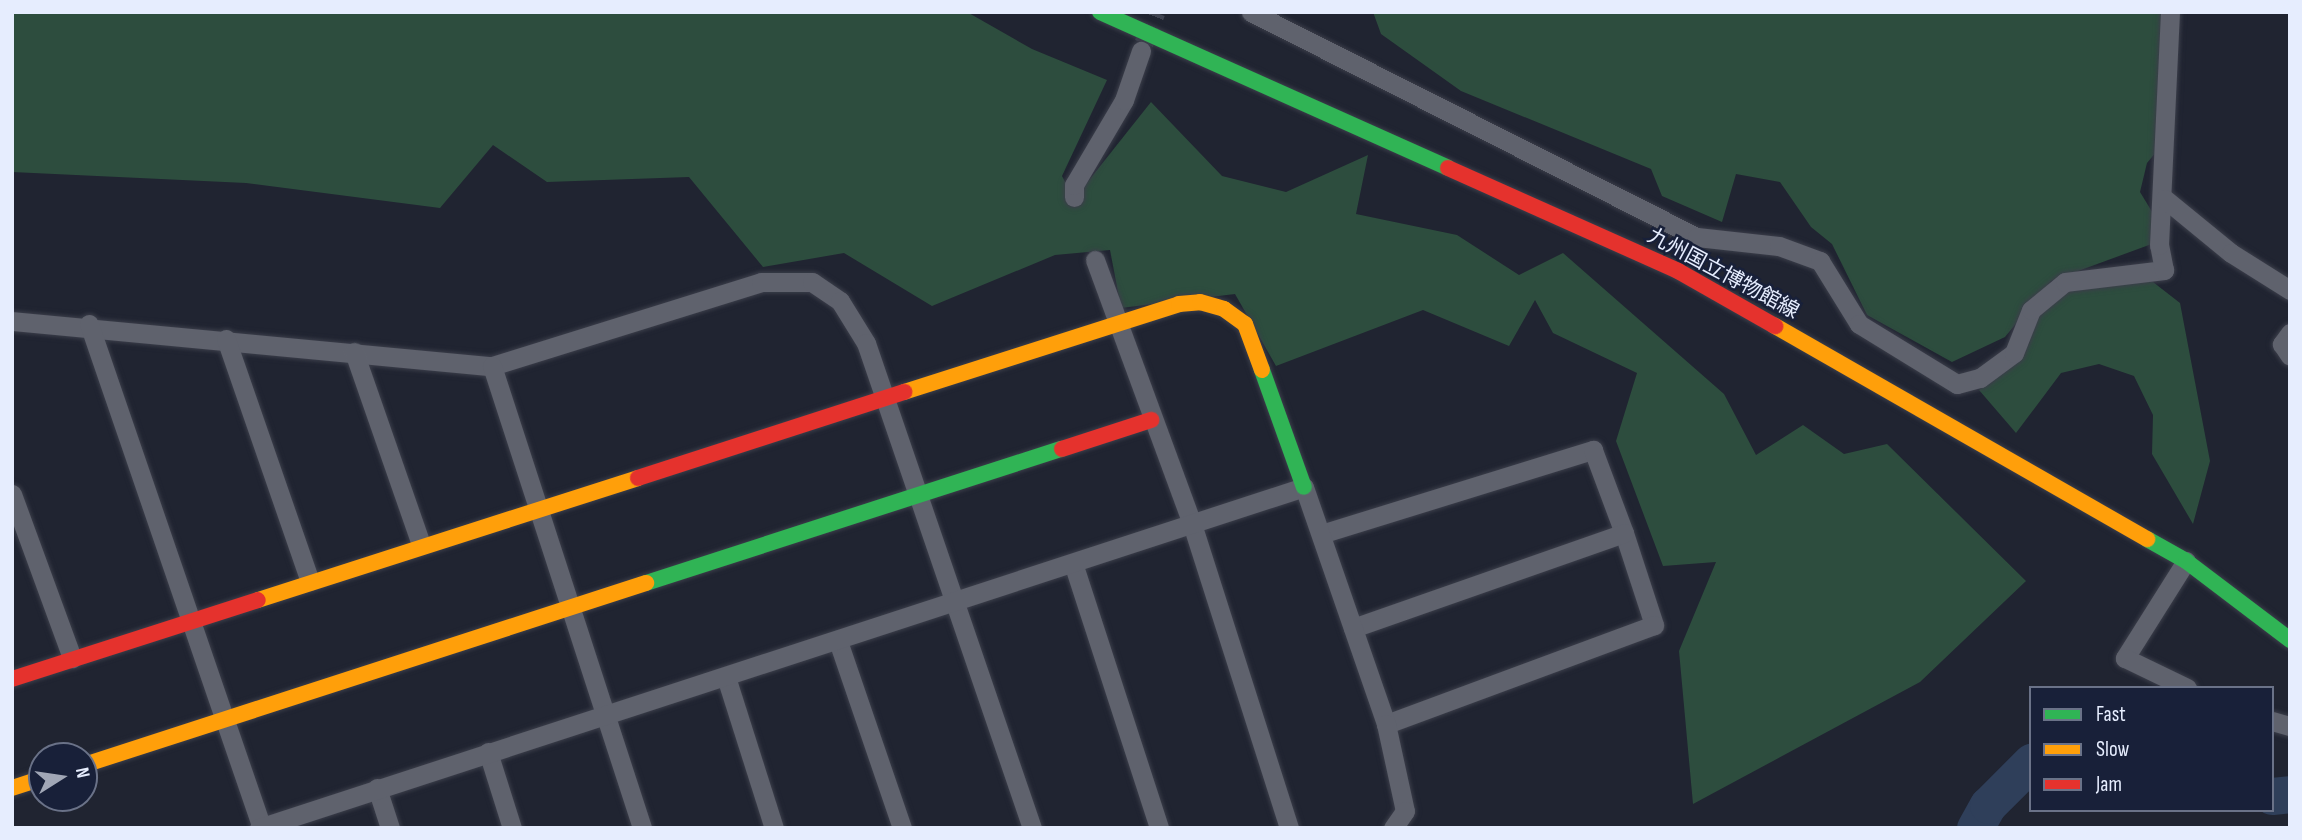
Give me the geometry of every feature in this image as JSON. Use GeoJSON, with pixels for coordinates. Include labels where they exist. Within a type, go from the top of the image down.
{"type":"FeatureCollection","features":[{"type":"Feature","properties":{"kind":"street","name":"九州国立博物館線"},"geometry":{"type":"LineString","coordinates":[[1100,12],[1678,271],[2186,561],[2290,640]]}},
{"type":"Feature","properties":{"kind":"street"},"geometry":{"type":"LineString","coordinates":[[1251,12],[1697,237],[1779,246],[1820,261],[1859,324],[1957,383],[1980,378],[2014,353],[2031,310],[2065,282],[2164,270],[2159,244],[2165,199],[2170,12]]}},
{"type":"Feature","properties":{"kind":"street"},"geometry":{"type":"LineString","coordinates":[[1074,197],[1074,185],[1124,100],[1141,51]]}},
{"type":"Feature","properties":{"kind":"street"},"geometry":{"type":"LineString","coordinates":[[2165,199],[2231,253],[2290,290]]}},
{"type":"Feature","properties":{"kind":"street"},"geometry":{"type":"LineString","coordinates":[[1095,260],[1120,318],[1151,420],[1193,527],[1289,828]]}},
{"type":"Feature","properties":{"kind":"street"},"geometry":{"type":"LineString","coordinates":[[12,321],[89,324],[492,366],[761,282],[812,282],[840,301],[866,343],[1032,828]]}},
{"type":"Feature","properties":{"kind":"street"},"geometry":{"type":"LineString","coordinates":[[12,679],[193,624],[421,544],[884,398],[1120,318],[1200,302],[1224,309],[1245,324],[1386,724],[1405,811],[1393,828]]}},
{"type":"Feature","properties":{"kind":"street"},"geometry":{"type":"LineString","coordinates":[[89,324],[261,828],[488,752],[1074,566],[1304,487]]}},
{"type":"Feature","properties":{"kind":"street"},"geometry":{"type":"LineString","coordinates":[[2290,332],[2282,344],[2290,356]]}},
{"type":"Feature","properties":{"kind":"street"},"geometry":{"type":"LineString","coordinates":[[226,340],[310,581]]}},
{"type":"Feature","properties":{"kind":"street"},"geometry":{"type":"LineString","coordinates":[[355,352],[421,544]]}},
{"type":"Feature","properties":{"kind":"street"},"geometry":{"type":"LineString","coordinates":[[492,366],[540,507],[642,828]]}},
{"type":"Feature","properties":{"kind":"street"},"geometry":{"type":"LineString","coordinates":[[98,761],[1151,420]]}},
{"type":"Feature","properties":{"kind":"street"},"geometry":{"type":"LineString","coordinates":[[1321,534],[1593,450],[1624,533],[1654,625],[1386,724]]}},
{"type":"Feature","properties":{"kind":"street"},"geometry":{"type":"LineString","coordinates":[[12,494],[72,659]]}},
{"type":"Feature","properties":{"kind":"street"},"geometry":{"type":"LineString","coordinates":[[1353,628],[1624,533]]}},
{"type":"Feature","properties":{"kind":"street"},"geometry":{"type":"LineString","coordinates":[[2183,686],[2125,658],[2186,561]]}},
{"type":"Feature","properties":{"kind":"street"},"geometry":{"type":"LineString","coordinates":[[1074,566],[1160,828]]}},
{"type":"Feature","properties":{"kind":"street"},"geometry":{"type":"LineString","coordinates":[[838,641],[902,828]]}},
{"type":"Feature","properties":{"kind":"street"},"geometry":{"type":"LineString","coordinates":[[726,677],[774,828]]}},
{"type":"Feature","properties":{"kind":"street"},"geometry":{"type":"LineString","coordinates":[[488,752],[512,828]]}},
{"type":"Feature","properties":{"kind":"street"},"geometry":{"type":"LineString","coordinates":[[377,788],[390,828]]}},
{"type":"Feature","properties":{"kind":"green space"},"geometry":{"type":"Polygon","coordinates":[[[12,12],[967,12],[1032,49],[1107,80],[1062,176],[1074,199],[1151,102],[1222,176],[1286,192],[1368,155],[1356,214],[1457,235],[1519,275],[1563,253],[1724,394],[1756,455],[1803,425],[1844,454],[1887,444],[2026,581],[1920,682],[1693,804],[1679,651],[1716,562],[1663,566],[1616,441],[1637,373],[1553,333],[1535,300],[1509,346],[1423,310],[1276,366],[1235,294],[1121,308],[1110,250],[1055,255],[932,306],[844,253],[763,267],[689,177],[547,182],[493,145],[440,208],[246,183],[12,172],[12,12]]]}},
{"type":"Feature","properties":{"kind":"green space"},"geometry":{"type":"Polygon","coordinates":[[[1373,12],[2166,12],[2162,145],[2147,163],[2140,192],[2168,238],[2051,281],[2005,337],[1952,362],[1867,315],[1832,244],[1811,227],[1780,182],[1736,174],[1722,222],[1662,196],[1651,169],[1461,91],[1381,34],[1373,12]]]}},
{"type":"Feature","properties":{"kind":"green space"},"geometry":{"type":"Polygon","coordinates":[[[2130,280],[2153,282],[2180,303],[2210,461],[2193,524],[2152,454],[2153,415],[2134,376],[2099,364],[2061,373],[2016,433],[1979,390],[2029,344],[2038,311],[2067,289],[2130,280]]]}},
{"type":"Feature","properties":{"kind":"waterway"},"geometry":{"type":"LineString","coordinates":[[1975,828],[1988,805],[2029,764]]}},
{"type":"Feature","properties":{"kind":"waterway"},"geometry":{"type":"LineString","coordinates":[[2274,796],[2290,794]]}},
{"type":"Feature","properties":{"kind":"tunnel"},"geometry":{"type":"LineString","coordinates":[[1144,43],[1156,12]]}},
{"type":"Feature","properties":{"kind":"traffic: fast"},"geometry":{"type":"LineString","coordinates":[[1100,12],[1448,168]]}},
{"type":"Feature","properties":{"kind":"traffic: fast"},"geometry":{"type":"LineString","coordinates":[[1262,370],[1304,487]]}},
{"type":"Feature","properties":{"kind":"traffic: fast"},"geometry":{"type":"LineString","coordinates":[[646,583],[1062,449]]}},
{"type":"Feature","properties":{"kind":"traffic: fast"},"geometry":{"type":"LineString","coordinates":[[2147,539],[2186,561],[2290,640]]}},
{"type":"Feature","properties":{"kind":"traffic: slow"},"geometry":{"type":"LineString","coordinates":[[904,392],[1179,304],[1200,302],[1224,309],[1245,324],[1262,370]]}},
{"type":"Feature","properties":{"kind":"traffic: slow"},"geometry":{"type":"LineString","coordinates":[[1775,326],[2147,539]]}},
{"type":"Feature","properties":{"kind":"traffic: slow"},"geometry":{"type":"LineString","coordinates":[[258,600],[638,478]]}},
{"type":"Feature","properties":{"kind":"traffic: slow"},"geometry":{"type":"LineString","coordinates":[[98,760],[646,583]]}},
{"type":"Feature","properties":{"kind":"traffic: slow"},"geometry":{"type":"LineString","coordinates":[[12,788],[28,783]]}},
{"type":"Feature","properties":{"kind":"traffic: jam"},"geometry":{"type":"LineString","coordinates":[[1448,168],[1678,271],[1775,326]]}},
{"type":"Feature","properties":{"kind":"traffic: jam"},"geometry":{"type":"LineString","coordinates":[[638,478],[904,392]]}},
{"type":"Feature","properties":{"kind":"traffic: jam"},"geometry":{"type":"LineString","coordinates":[[1062,449],[1151,420]]}},
{"type":"Feature","properties":{"kind":"traffic: jam"},"geometry":{"type":"LineString","coordinates":[[12,679],[258,600]]}}]}
